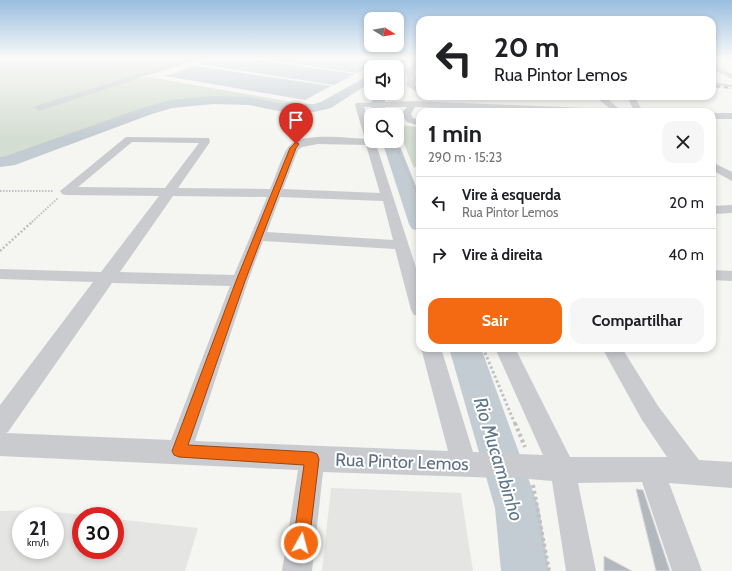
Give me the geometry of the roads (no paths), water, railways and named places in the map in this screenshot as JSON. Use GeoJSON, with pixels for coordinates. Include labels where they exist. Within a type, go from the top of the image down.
{"type":"FeatureCollection","features":[{"type":"Feature","properties":{"kind":"street"},"geometry":{"type":"LineString","coordinates":[[39,108],[110,86]]}},
{"type":"Feature","properties":{"kind":"street"},"geometry":{"type":"LineString","coordinates":[[364,124],[358,106],[363,104],[413,104],[428,100],[551,108]]}},
{"type":"Feature","properties":{"kind":"street"},"geometry":{"type":"LineString","coordinates":[[604,100],[614,108]]}},
{"type":"Feature","properties":{"kind":"street"},"geometry":{"type":"LineString","coordinates":[[413,104],[406,114],[410,120],[416,122]]}},
{"type":"Feature","properties":{"kind":"street"},"geometry":{"type":"LineString","coordinates":[[716,116],[732,116]]}},
{"type":"Feature","properties":{"kind":"street"},"geometry":{"type":"LineString","coordinates":[[0,424],[168,192],[205,142],[205,140],[130,139],[66,191],[168,192],[275,193],[388,197]]}},
{"type":"Feature","properties":{"kind":"street"},"geometry":{"type":"LineString","coordinates":[[179,451],[240,281],[293,148],[296,144],[310,141],[364,142]]}},
{"type":"Feature","properties":{"kind":"street"},"geometry":{"type":"LineString","coordinates":[[372,148],[388,197],[416,296]]}},
{"type":"Feature","properties":{"kind":"street"},"geometry":{"type":"LineString","coordinates":[[716,166],[732,168]]}},
{"type":"Feature","properties":{"kind":"street"},"geometry":{"type":"LineString","coordinates":[[716,168],[732,177]]}},
{"type":"Feature","properties":{"kind":"street"},"geometry":{"type":"LineString","coordinates":[[716,210],[732,209]]}},
{"type":"Feature","properties":{"kind":"street"},"geometry":{"type":"LineString","coordinates":[[257,236],[402,245]]}},
{"type":"Feature","properties":{"kind":"street"},"geometry":{"type":"LineString","coordinates":[[0,274],[240,281]]}},
{"type":"Feature","properties":{"kind":"street"},"geometry":{"type":"LineString","coordinates":[[716,275],[732,276]]}},
{"type":"Feature","properties":{"kind":"street"},"geometry":{"type":"LineString","coordinates":[[432,352],[470,465]]}},
{"type":"Feature","properties":{"kind":"street"},"geometry":{"type":"LineString","coordinates":[[507,352],[563,470],[581,571]]}},
{"type":"Feature","properties":{"kind":"street"},"geometry":{"type":"LineString","coordinates":[[614,352],[650,414],[693,473]]}},
{"type":"Feature","properties":{"kind":"street","name":"Rua Pintor Lemos"},"geometry":{"type":"LineString","coordinates":[[0,444],[179,451],[312,459],[529,466],[563,470],[652,469],[732,475]]}},
{"type":"Feature","properties":{"kind":"street"},"geometry":{"type":"LineString","coordinates":[[297,571],[312,459]]}},
{"type":"Feature","properties":{"kind":"street"},"geometry":{"type":"LineString","coordinates":[[652,469],[687,571]]}},
{"type":"Feature","properties":{"kind":"waterway"},"geometry":{"type":"LineString","coordinates":[[0,162],[9,161],[147,111],[171,104],[213,100],[249,101],[278,107],[314,108],[326,105],[357,86]]}},
{"type":"Feature","properties":{"kind":"waterway","name":"Rio Mucambinho"},"geometry":{"type":"LineString","coordinates":[[378,108],[379,100]]}},
{"type":"Feature","properties":{"kind":"waterway","name":"Rio Mucambinho"},"geometry":{"type":"LineString","coordinates":[[393,148],[416,213]]}},
{"type":"Feature","properties":{"kind":"waterway","name":"Rio Mucambinho"},"geometry":{"type":"LineString","coordinates":[[466,352],[517,508],[525,571]]}},
{"type":"Feature","properties":{"kind":"railway"},"geometry":{"type":"LineString","coordinates":[[716,86],[732,88]]}}]}
